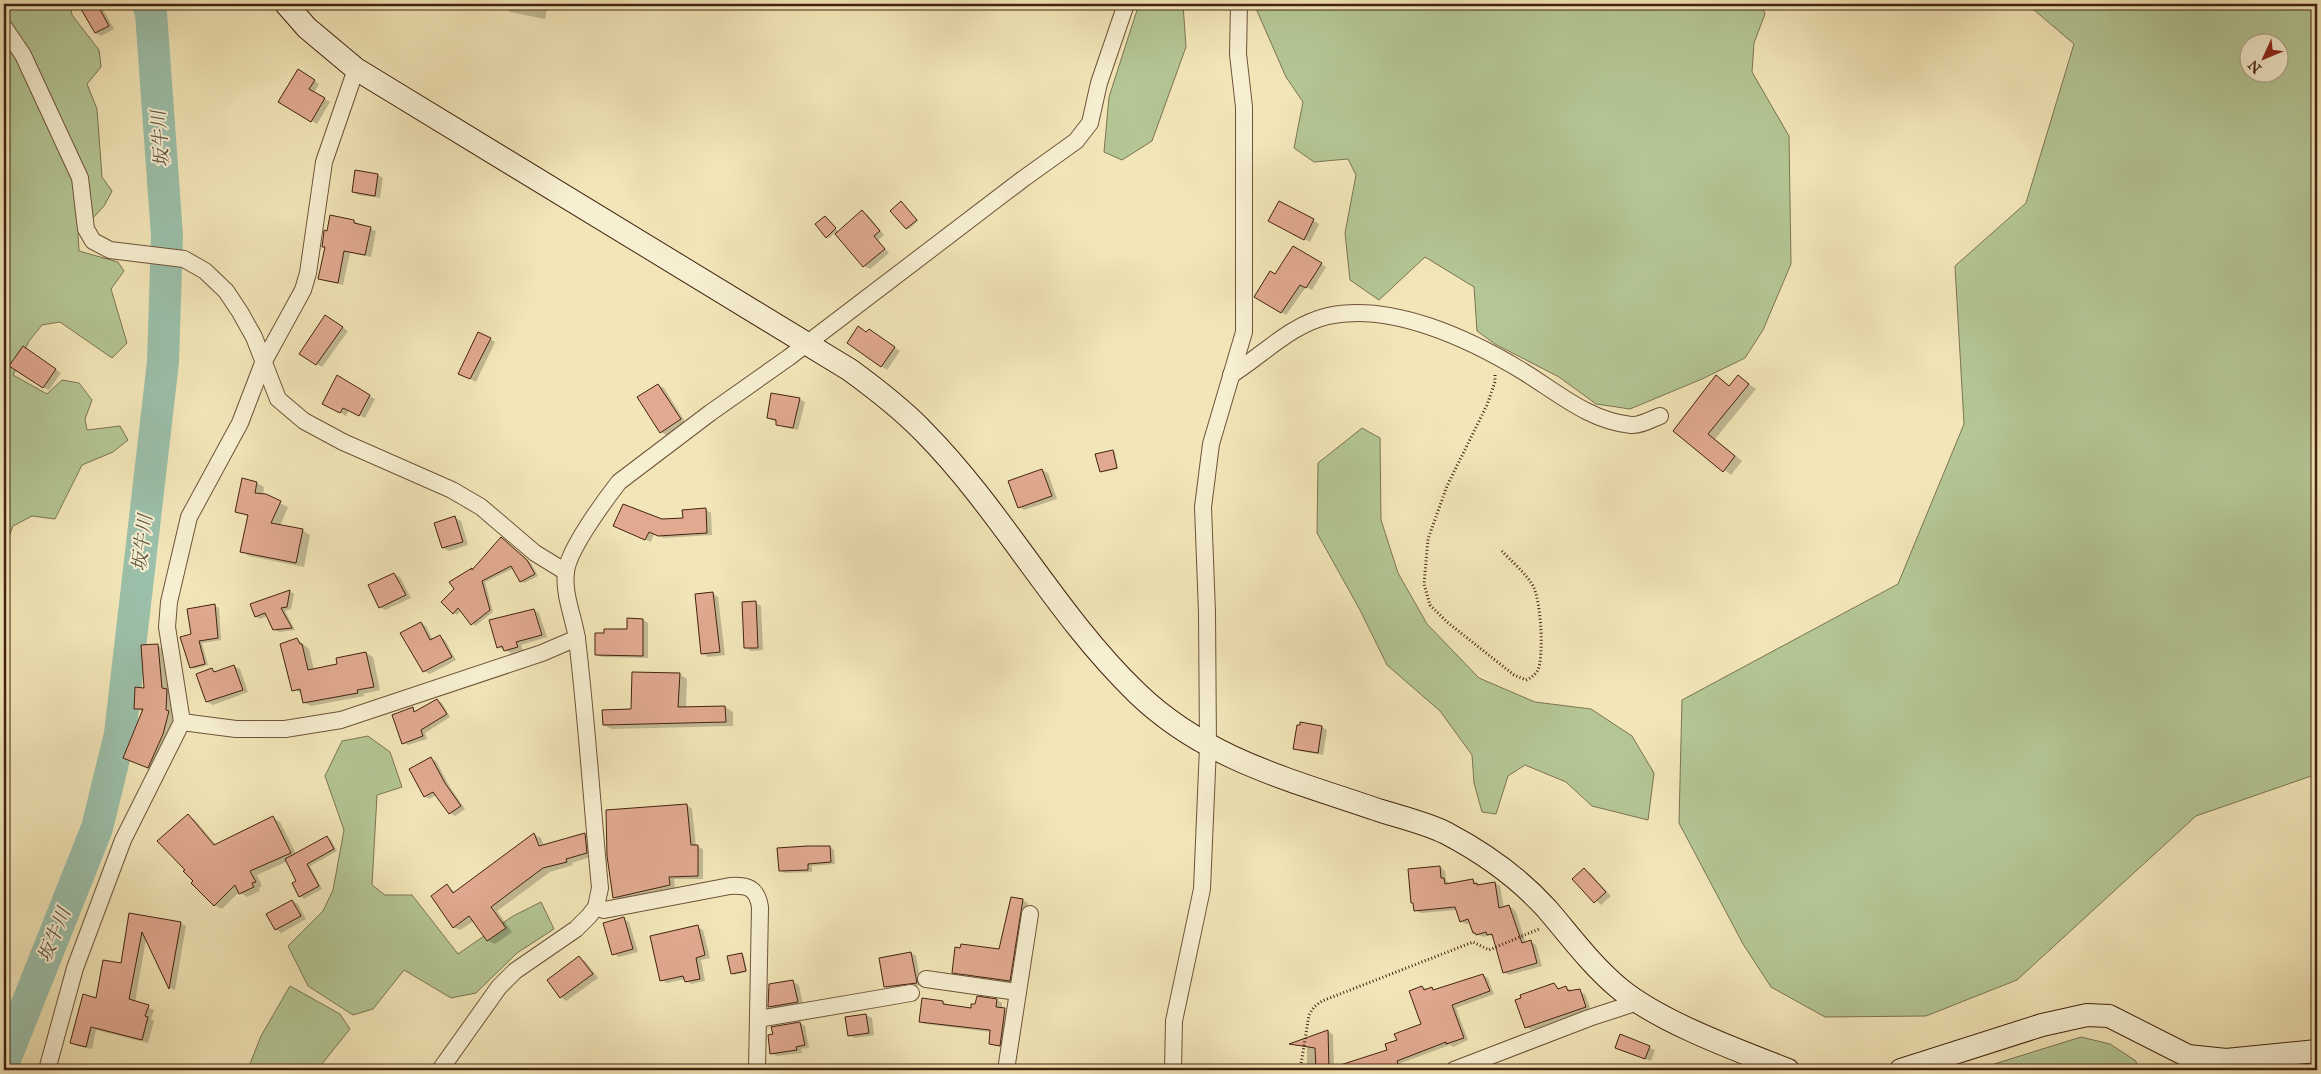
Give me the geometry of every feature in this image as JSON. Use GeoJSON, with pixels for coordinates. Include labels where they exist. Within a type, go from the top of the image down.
{"type":"FeatureCollection","features":[{"type":"Feature","properties":{"kind":"street"},"geometry":{"type":"LineString","coordinates":[[286,4],[308,28],[356,68],[850,370],[884,395],[923,430],[991,511],[1104,659],[1160,714],[1208,747],[1305,787],[1444,832],[1490,858],[1526,889],[1557,922],[1582,953],[1638,1002],[1686,1027],[1788,1070]]}},
{"type":"Feature","properties":{"kind":"street"},"geometry":{"type":"LineString","coordinates":[[440,1070],[499,987],[515,971],[576,929],[596,907],[600,888],[577,638],[566,572],[573,553],[608,496],[620,482],[710,413],[807,344],[1023,179],[1076,141],[1090,123],[1099,83],[1126,4]]}},
{"type":"Feature","properties":{"kind":"street"},"geometry":{"type":"LineString","coordinates":[[1173,1070],[1174,1021],[1202,889],[1208,747],[1207,612],[1203,507],[1211,444],[1244,332],[1245,134],[1238,54],[1239,4]]}},
{"type":"Feature","properties":{"kind":"street"},"geometry":{"type":"LineString","coordinates":[[4,27],[23,55],[80,178],[86,229],[93,241],[110,250],[184,259],[205,271],[226,291],[240,312],[254,337],[278,400],[304,421],[343,442],[452,490],[481,507],[535,553],[566,572]]}},
{"type":"Feature","properties":{"kind":"street"},"geometry":{"type":"LineString","coordinates":[[47,1070],[75,968],[123,840],[182,722],[167,627],[169,602],[189,517],[240,423],[263,363],[303,290],[308,273],[324,162],[356,68]]}},
{"type":"Feature","properties":{"kind":"street"},"geometry":{"type":"LineString","coordinates":[[1231,375],[1302,326],[1327,316],[1360,312],[1394,316],[1456,336],[1522,371],[1584,412],[1633,425],[1660,416]]}},
{"type":"Feature","properties":{"kind":"street"},"geometry":{"type":"LineString","coordinates":[[182,722],[236,729],[266,729],[312,726],[341,720],[542,653],[577,638]]}},
{"type":"Feature","properties":{"kind":"street"},"geometry":{"type":"LineString","coordinates":[[596,907],[604,910],[730,886],[743,885],[751,888],[758,896],[760,907],[758,926],[759,1019],[757,1070]]}},
{"type":"Feature","properties":{"kind":"street"},"geometry":{"type":"LineString","coordinates":[[1006,1070],[1030,914]]}},
{"type":"Feature","properties":{"kind":"street"},"geometry":{"type":"LineString","coordinates":[[926,979],[1018,992]]}},
{"type":"Feature","properties":{"kind":"street"},"geometry":{"type":"LineString","coordinates":[[759,1019],[911,993]]}},
{"type":"Feature","properties":{"kind":"street"},"geometry":{"type":"LineString","coordinates":[[1454,1070],[1589,1018],[1638,1002]]}},
{"type":"Feature","properties":{"kind":"street"},"geometry":{"type":"LineString","coordinates":[[1901,1070],[2042,1025],[2087,1015],[2109,1016],[2188,1056],[2226,1060],[2317,1051]]}},
{"type":"Feature","properties":{"kind":"path"},"geometry":{"type":"LineString","coordinates":[[1494,357],[1495,382],[1487,405],[1447,486],[1428,539],[1424,584],[1430,605],[1447,622],[1514,675],[1526,680],[1537,671],[1540,659],[1539,611],[1534,588],[1501,550]]}},
{"type":"Feature","properties":{"kind":"path"},"geometry":{"type":"LineString","coordinates":[[1300,1070],[1309,1016],[1322,1001],[1473,942],[1489,950],[1557,922]]}},
{"type":"Feature","properties":{"kind":"green space"},"geometry":{"type":"Polygon","coordinates":[[[4,4],[70,4],[72,15],[99,50],[101,67],[87,84],[97,109],[102,177],[112,191],[104,206],[78,234],[79,251],[118,262],[124,271],[111,289],[127,343],[112,358],[60,322],[42,325],[29,341],[13,375],[47,394],[62,380],[79,383],[92,400],[85,419],[87,430],[120,426],[128,440],[113,452],[82,465],[55,519],[32,516],[13,526],[4,550],[4,4]]]}},
{"type":"Feature","properties":{"kind":"green space"},"geometry":{"type":"Polygon","coordinates":[[[1139,4],[1183,4],[1186,47],[1152,141],[1122,160],[1104,152],[1109,97],[1139,4]]]}},
{"type":"Feature","properties":{"kind":"green space"},"geometry":{"type":"Polygon","coordinates":[[[1254,4],[1761,4],[1765,14],[1754,43],[1752,72],[1789,136],[1791,264],[1763,330],[1745,358],[1702,379],[1630,409],[1596,404],[1559,377],[1495,344],[1477,331],[1474,287],[1425,257],[1379,300],[1350,280],[1345,233],[1356,175],[1348,159],[1314,162],[1294,148],[1303,102],[1286,77],[1254,4]]]}},
{"type":"Feature","properties":{"kind":"green space"},"geometry":{"type":"Polygon","coordinates":[[[2027,4],[2317,4],[2317,774],[2196,816],[2017,980],[1926,1016],[1825,1017],[1771,987],[1743,944],[1679,823],[1682,700],[1898,584],[1964,424],[1955,266],[2026,203],[2074,44],[2027,4]]]}},
{"type":"Feature","properties":{"kind":"green space"},"geometry":{"type":"Polygon","coordinates":[[[1362,428],[1380,438],[1381,520],[1398,573],[1427,624],[1479,678],[1535,702],[1591,709],[1632,736],[1654,773],[1648,820],[1592,806],[1566,782],[1525,765],[1508,776],[1496,814],[1482,812],[1474,783],[1472,755],[1440,711],[1387,665],[1360,610],[1317,533],[1318,463],[1362,428]]]}},
{"type":"Feature","properties":{"kind":"green space"},"geometry":{"type":"Polygon","coordinates":[[[368,736],[390,752],[402,787],[377,795],[372,885],[385,895],[412,895],[458,954],[513,916],[541,902],[554,929],[517,953],[476,993],[451,998],[404,970],[373,1009],[353,1015],[308,986],[288,946],[323,911],[333,890],[344,830],[325,776],[342,741],[368,736]]]}},
{"type":"Feature","properties":{"kind":"green space"},"geometry":{"type":"Polygon","coordinates":[[[290,986],[340,1014],[350,1029],[317,1070],[250,1070],[248,1069],[261,1036],[290,986]]]}},
{"type":"Feature","properties":{"kind":"green space"},"geometry":{"type":"Polygon","coordinates":[[[2081,1037],[2110,1044],[2136,1061],[2137,1070],[1975,1070],[2081,1037]]]}},
{"type":"Feature","properties":{"kind":"building"},"geometry":{"type":"Polygon","coordinates":[[[78,4],[97,4],[109,26],[95,33],[78,4]]]}},
{"type":"Feature","properties":{"kind":"building"},"geometry":{"type":"Polygon","coordinates":[[[298,69],[315,80],[309,89],[325,98],[311,122],[278,102],[298,69]]]}},
{"type":"Feature","properties":{"kind":"building"},"geometry":{"type":"Polygon","coordinates":[[[355,170],[378,174],[375,196],[352,192],[355,170]]]}},
{"type":"Feature","properties":{"kind":"building"},"geometry":{"type":"Polygon","coordinates":[[[901,201],[917,220],[906,229],[890,211],[901,201]]]}},
{"type":"Feature","properties":{"kind":"building"},"geometry":{"type":"Polygon","coordinates":[[[1279,201],[1314,219],[1304,240],[1268,221],[1279,201]]]}},
{"type":"Feature","properties":{"kind":"building"},"geometry":{"type":"Polygon","coordinates":[[[862,210],[880,231],[874,236],[885,249],[863,267],[835,234],[862,210]]]}},
{"type":"Feature","properties":{"kind":"building"},"geometry":{"type":"Polygon","coordinates":[[[330,215],[354,220],[354,223],[371,227],[365,255],[344,251],[338,283],[318,279],[325,247],[322,247],[324,230],[327,231],[330,215]]]}},
{"type":"Feature","properties":{"kind":"building"},"geometry":{"type":"Polygon","coordinates":[[[825,216],[836,228],[826,238],[815,224],[825,216]]]}},
{"type":"Feature","properties":{"kind":"building"},"geometry":{"type":"Polygon","coordinates":[[[1293,246],[1322,263],[1306,288],[1300,285],[1281,313],[1254,297],[1270,271],[1275,274],[1293,246]]]}},
{"type":"Feature","properties":{"kind":"building"},"geometry":{"type":"Polygon","coordinates":[[[325,315],[343,327],[316,365],[299,354],[325,315]]]}},
{"type":"Feature","properties":{"kind":"building"},"geometry":{"type":"Polygon","coordinates":[[[858,326],[866,332],[869,329],[895,347],[881,367],[847,343],[858,326]]]}},
{"type":"Feature","properties":{"kind":"building"},"geometry":{"type":"Polygon","coordinates":[[[478,332],[491,338],[470,379],[458,374],[478,332]]]}},
{"type":"Feature","properties":{"kind":"building"},"geometry":{"type":"Polygon","coordinates":[[[23,346],[56,369],[43,388],[9,366],[23,346]]]}},
{"type":"Feature","properties":{"kind":"building"},"geometry":{"type":"Polygon","coordinates":[[[337,375],[370,395],[359,416],[343,408],[340,413],[322,404],[337,375]]]}},
{"type":"Feature","properties":{"kind":"building"},"geometry":{"type":"Polygon","coordinates":[[[1716,375],[1729,386],[1738,375],[1749,384],[1708,434],[1735,456],[1723,472],[1673,431],[1716,375]]]}},
{"type":"Feature","properties":{"kind":"building"},"geometry":{"type":"Polygon","coordinates":[[[658,384],[681,419],[660,433],[637,397],[658,384]]]}},
{"type":"Feature","properties":{"kind":"building"},"geometry":{"type":"Polygon","coordinates":[[[771,393],[800,398],[793,428],[776,425],[776,420],[767,418],[771,393]]]}},
{"type":"Feature","properties":{"kind":"building"},"geometry":{"type":"Polygon","coordinates":[[[1113,450],[1117,468],[1100,472],[1095,454],[1113,450]]]}},
{"type":"Feature","properties":{"kind":"building"},"geometry":{"type":"Polygon","coordinates":[[[1042,469],[1052,496],[1018,508],[1008,481],[1042,469]]]}},
{"type":"Feature","properties":{"kind":"building"},"geometry":{"type":"Polygon","coordinates":[[[242,478],[257,482],[255,493],[266,494],[281,501],[271,523],[303,529],[296,563],[240,552],[248,515],[235,512],[242,478]]]}},
{"type":"Feature","properties":{"kind":"building"},"geometry":{"type":"Polygon","coordinates":[[[623,504],[662,519],[683,518],[682,510],[706,508],[707,533],[658,536],[649,532],[645,540],[613,526],[623,504]]]}},
{"type":"Feature","properties":{"kind":"building"},"geometry":{"type":"Polygon","coordinates":[[[455,516],[463,542],[442,548],[434,523],[455,516]]]}},
{"type":"Feature","properties":{"kind":"building"},"geometry":{"type":"Polygon","coordinates":[[[501,537],[527,560],[535,574],[520,582],[511,566],[482,581],[490,610],[471,625],[458,608],[453,614],[441,602],[454,589],[449,582],[472,568],[472,570],[501,537]]]}},
{"type":"Feature","properties":{"kind":"building"},"geometry":{"type":"Polygon","coordinates":[[[394,573],[406,595],[379,608],[368,585],[394,573]]]}},
{"type":"Feature","properties":{"kind":"building"},"geometry":{"type":"Polygon","coordinates":[[[290,590],[287,607],[281,608],[292,628],[273,630],[265,613],[255,617],[250,604],[290,590]]]}},
{"type":"Feature","properties":{"kind":"building"},"geometry":{"type":"Polygon","coordinates":[[[713,592],[720,652],[701,654],[695,594],[713,592]]]}},
{"type":"Feature","properties":{"kind":"building"},"geometry":{"type":"Polygon","coordinates":[[[756,601],[758,648],[744,648],[742,602],[756,601]]]}},
{"type":"Feature","properties":{"kind":"building"},"geometry":{"type":"Polygon","coordinates":[[[215,604],[218,638],[199,641],[205,664],[190,668],[180,637],[191,634],[187,609],[215,604]]]}},
{"type":"Feature","properties":{"kind":"building"},"geometry":{"type":"Polygon","coordinates":[[[534,609],[542,635],[516,642],[518,647],[504,651],[502,646],[497,648],[489,620],[534,609]]]}},
{"type":"Feature","properties":{"kind":"building"},"geometry":{"type":"Polygon","coordinates":[[[627,618],[643,619],[643,656],[595,655],[595,633],[604,633],[604,629],[627,629],[627,618]]]}},
{"type":"Feature","properties":{"kind":"building"},"geometry":{"type":"Polygon","coordinates":[[[421,622],[430,640],[440,635],[452,657],[423,672],[400,633],[421,622]]]}},
{"type":"Feature","properties":{"kind":"building"},"geometry":{"type":"Polygon","coordinates":[[[297,638],[300,644],[302,644],[308,670],[337,664],[336,658],[366,652],[374,687],[357,690],[358,693],[303,703],[300,689],[292,691],[280,644],[297,638]]]}},
{"type":"Feature","properties":{"kind":"building"},"geometry":{"type":"Polygon","coordinates":[[[158,644],[162,688],[167,689],[166,710],[169,711],[163,734],[148,768],[123,758],[143,709],[134,709],[135,687],[144,688],[141,645],[158,644]]]}},
{"type":"Feature","properties":{"kind":"building"},"geometry":{"type":"Polygon","coordinates":[[[234,665],[243,690],[206,702],[196,674],[212,668],[214,672],[234,665]]]}},
{"type":"Feature","properties":{"kind":"building"},"geometry":{"type":"Polygon","coordinates":[[[632,672],[680,673],[678,707],[725,706],[726,722],[603,725],[602,710],[631,709],[632,672]]]}},
{"type":"Feature","properties":{"kind":"building"},"geometry":{"type":"Polygon","coordinates":[[[437,699],[447,714],[421,730],[423,736],[402,744],[392,715],[413,707],[414,712],[437,699]]]}},
{"type":"Feature","properties":{"kind":"building"},"geometry":{"type":"Polygon","coordinates":[[[1300,722],[1322,726],[1318,753],[1293,749],[1297,725],[1300,725],[1300,722]]]}},
{"type":"Feature","properties":{"kind":"building"},"geometry":{"type":"Polygon","coordinates":[[[431,757],[445,783],[461,806],[449,814],[433,792],[424,797],[409,769],[431,757]]]}},
{"type":"Feature","properties":{"kind":"building"},"geometry":{"type":"Polygon","coordinates":[[[687,804],[691,845],[698,845],[698,876],[669,877],[670,885],[613,898],[607,856],[606,810],[687,804]]]}},
{"type":"Feature","properties":{"kind":"building"},"geometry":{"type":"Polygon","coordinates":[[[188,814],[214,845],[273,816],[291,853],[250,871],[256,882],[252,883],[254,887],[239,894],[235,885],[214,906],[191,883],[193,881],[183,871],[185,870],[157,841],[188,814]]]}},
{"type":"Feature","properties":{"kind":"building"},"geometry":{"type":"Polygon","coordinates":[[[534,833],[539,846],[585,833],[587,853],[566,859],[567,862],[543,868],[491,907],[506,928],[487,941],[469,916],[453,928],[431,896],[447,884],[453,893],[534,833]]]}},
{"type":"Feature","properties":{"kind":"building"},"geometry":{"type":"Polygon","coordinates":[[[327,836],[334,849],[307,864],[319,886],[299,897],[292,883],[296,881],[285,859],[327,836]]]}},
{"type":"Feature","properties":{"kind":"building"},"geometry":{"type":"Polygon","coordinates":[[[830,846],[831,862],[808,864],[808,870],[779,871],[777,848],[830,846]]]}},
{"type":"Feature","properties":{"kind":"building"},"geometry":{"type":"Polygon","coordinates":[[[1440,866],[1441,878],[1444,878],[1445,884],[1473,879],[1474,884],[1477,883],[1477,885],[1495,882],[1499,908],[1509,905],[1522,943],[1531,940],[1537,963],[1503,973],[1492,934],[1487,935],[1486,932],[1476,935],[1473,933],[1468,919],[1460,922],[1455,907],[1414,911],[1413,903],[1411,903],[1408,869],[1440,866]]]}},
{"type":"Feature","properties":{"kind":"building"},"geometry":{"type":"Polygon","coordinates":[[[1584,868],[1606,892],[1594,903],[1572,879],[1584,868]]]}},
{"type":"Feature","properties":{"kind":"building"},"geometry":{"type":"Polygon","coordinates":[[[1011,897],[1023,899],[1010,981],[952,973],[955,947],[960,948],[961,944],[999,949],[1011,897]]]}},
{"type":"Feature","properties":{"kind":"building"},"geometry":{"type":"Polygon","coordinates":[[[292,900],[301,916],[275,930],[266,914],[292,900]]]}},
{"type":"Feature","properties":{"kind":"building"},"geometry":{"type":"Polygon","coordinates":[[[129,913],[181,922],[169,989],[142,932],[129,999],[149,1005],[145,1016],[148,1017],[142,1040],[91,1027],[86,1047],[70,1043],[83,994],[96,998],[103,960],[121,963],[129,913]]]}},
{"type":"Feature","properties":{"kind":"building"},"geometry":{"type":"Polygon","coordinates":[[[624,917],[633,949],[612,955],[603,923],[624,917]]]}},
{"type":"Feature","properties":{"kind":"building"},"geometry":{"type":"Polygon","coordinates":[[[698,925],[705,955],[696,958],[700,979],[685,982],[683,976],[660,981],[650,936],[698,925]]]}},
{"type":"Feature","properties":{"kind":"building"},"geometry":{"type":"Polygon","coordinates":[[[911,952],[917,983],[884,987],[879,958],[911,952]]]}},
{"type":"Feature","properties":{"kind":"building"},"geometry":{"type":"Polygon","coordinates":[[[742,953],[746,971],[731,974],[727,956],[742,953]]]}},
{"type":"Feature","properties":{"kind":"building"},"geometry":{"type":"Polygon","coordinates":[[[579,956],[593,974],[560,998],[547,980],[579,956]]]}},
{"type":"Feature","properties":{"kind":"building"},"geometry":{"type":"Polygon","coordinates":[[[1483,974],[1490,991],[1452,1005],[1464,1038],[1446,1044],[1446,1042],[1397,1061],[1400,1070],[1335,1070],[1334,1067],[1387,1050],[1385,1044],[1397,1040],[1394,1034],[1421,1024],[1409,991],[1422,986],[1424,990],[1432,987],[1433,990],[1483,974]]]}},
{"type":"Feature","properties":{"kind":"building"},"geometry":{"type":"Polygon","coordinates":[[[793,980],[798,1002],[768,1007],[769,984],[793,980]]]}},
{"type":"Feature","properties":{"kind":"building"},"geometry":{"type":"Polygon","coordinates":[[[1554,983],[1558,989],[1566,986],[1568,991],[1580,989],[1586,1007],[1525,1028],[1515,1000],[1521,998],[1520,995],[1554,983]]]}},
{"type":"Feature","properties":{"kind":"building"},"geometry":{"type":"Polygon","coordinates":[[[977,996],[997,999],[996,1007],[1005,1008],[1000,1046],[989,1044],[990,1030],[919,1022],[922,998],[943,1001],[943,1004],[971,1008],[971,1004],[975,1004],[977,996]]]}},
{"type":"Feature","properties":{"kind":"building"},"geometry":{"type":"Polygon","coordinates":[[[866,1014],[869,1033],[848,1036],[845,1017],[866,1014]]]}},
{"type":"Feature","properties":{"kind":"building"},"geometry":{"type":"Polygon","coordinates":[[[800,1022],[805,1045],[796,1047],[797,1050],[770,1054],[768,1035],[773,1034],[771,1027],[800,1022]]]}},
{"type":"Feature","properties":{"kind":"building"},"geometry":{"type":"Polygon","coordinates":[[[1328,1030],[1329,1070],[1316,1070],[1315,1048],[1289,1044],[1328,1030]]]}},
{"type":"Feature","properties":{"kind":"building"},"geometry":{"type":"Polygon","coordinates":[[[1620,1034],[1650,1046],[1645,1059],[1615,1048],[1620,1034]]]}},
{"type":"Feature","properties":{"kind":"waterway","name":"坂牛川"},"geometry":{"type":"LineString","coordinates":[[4,1062],[97,828],[120,734],[163,362],[167,236],[151,13],[148,4]]}}]}
